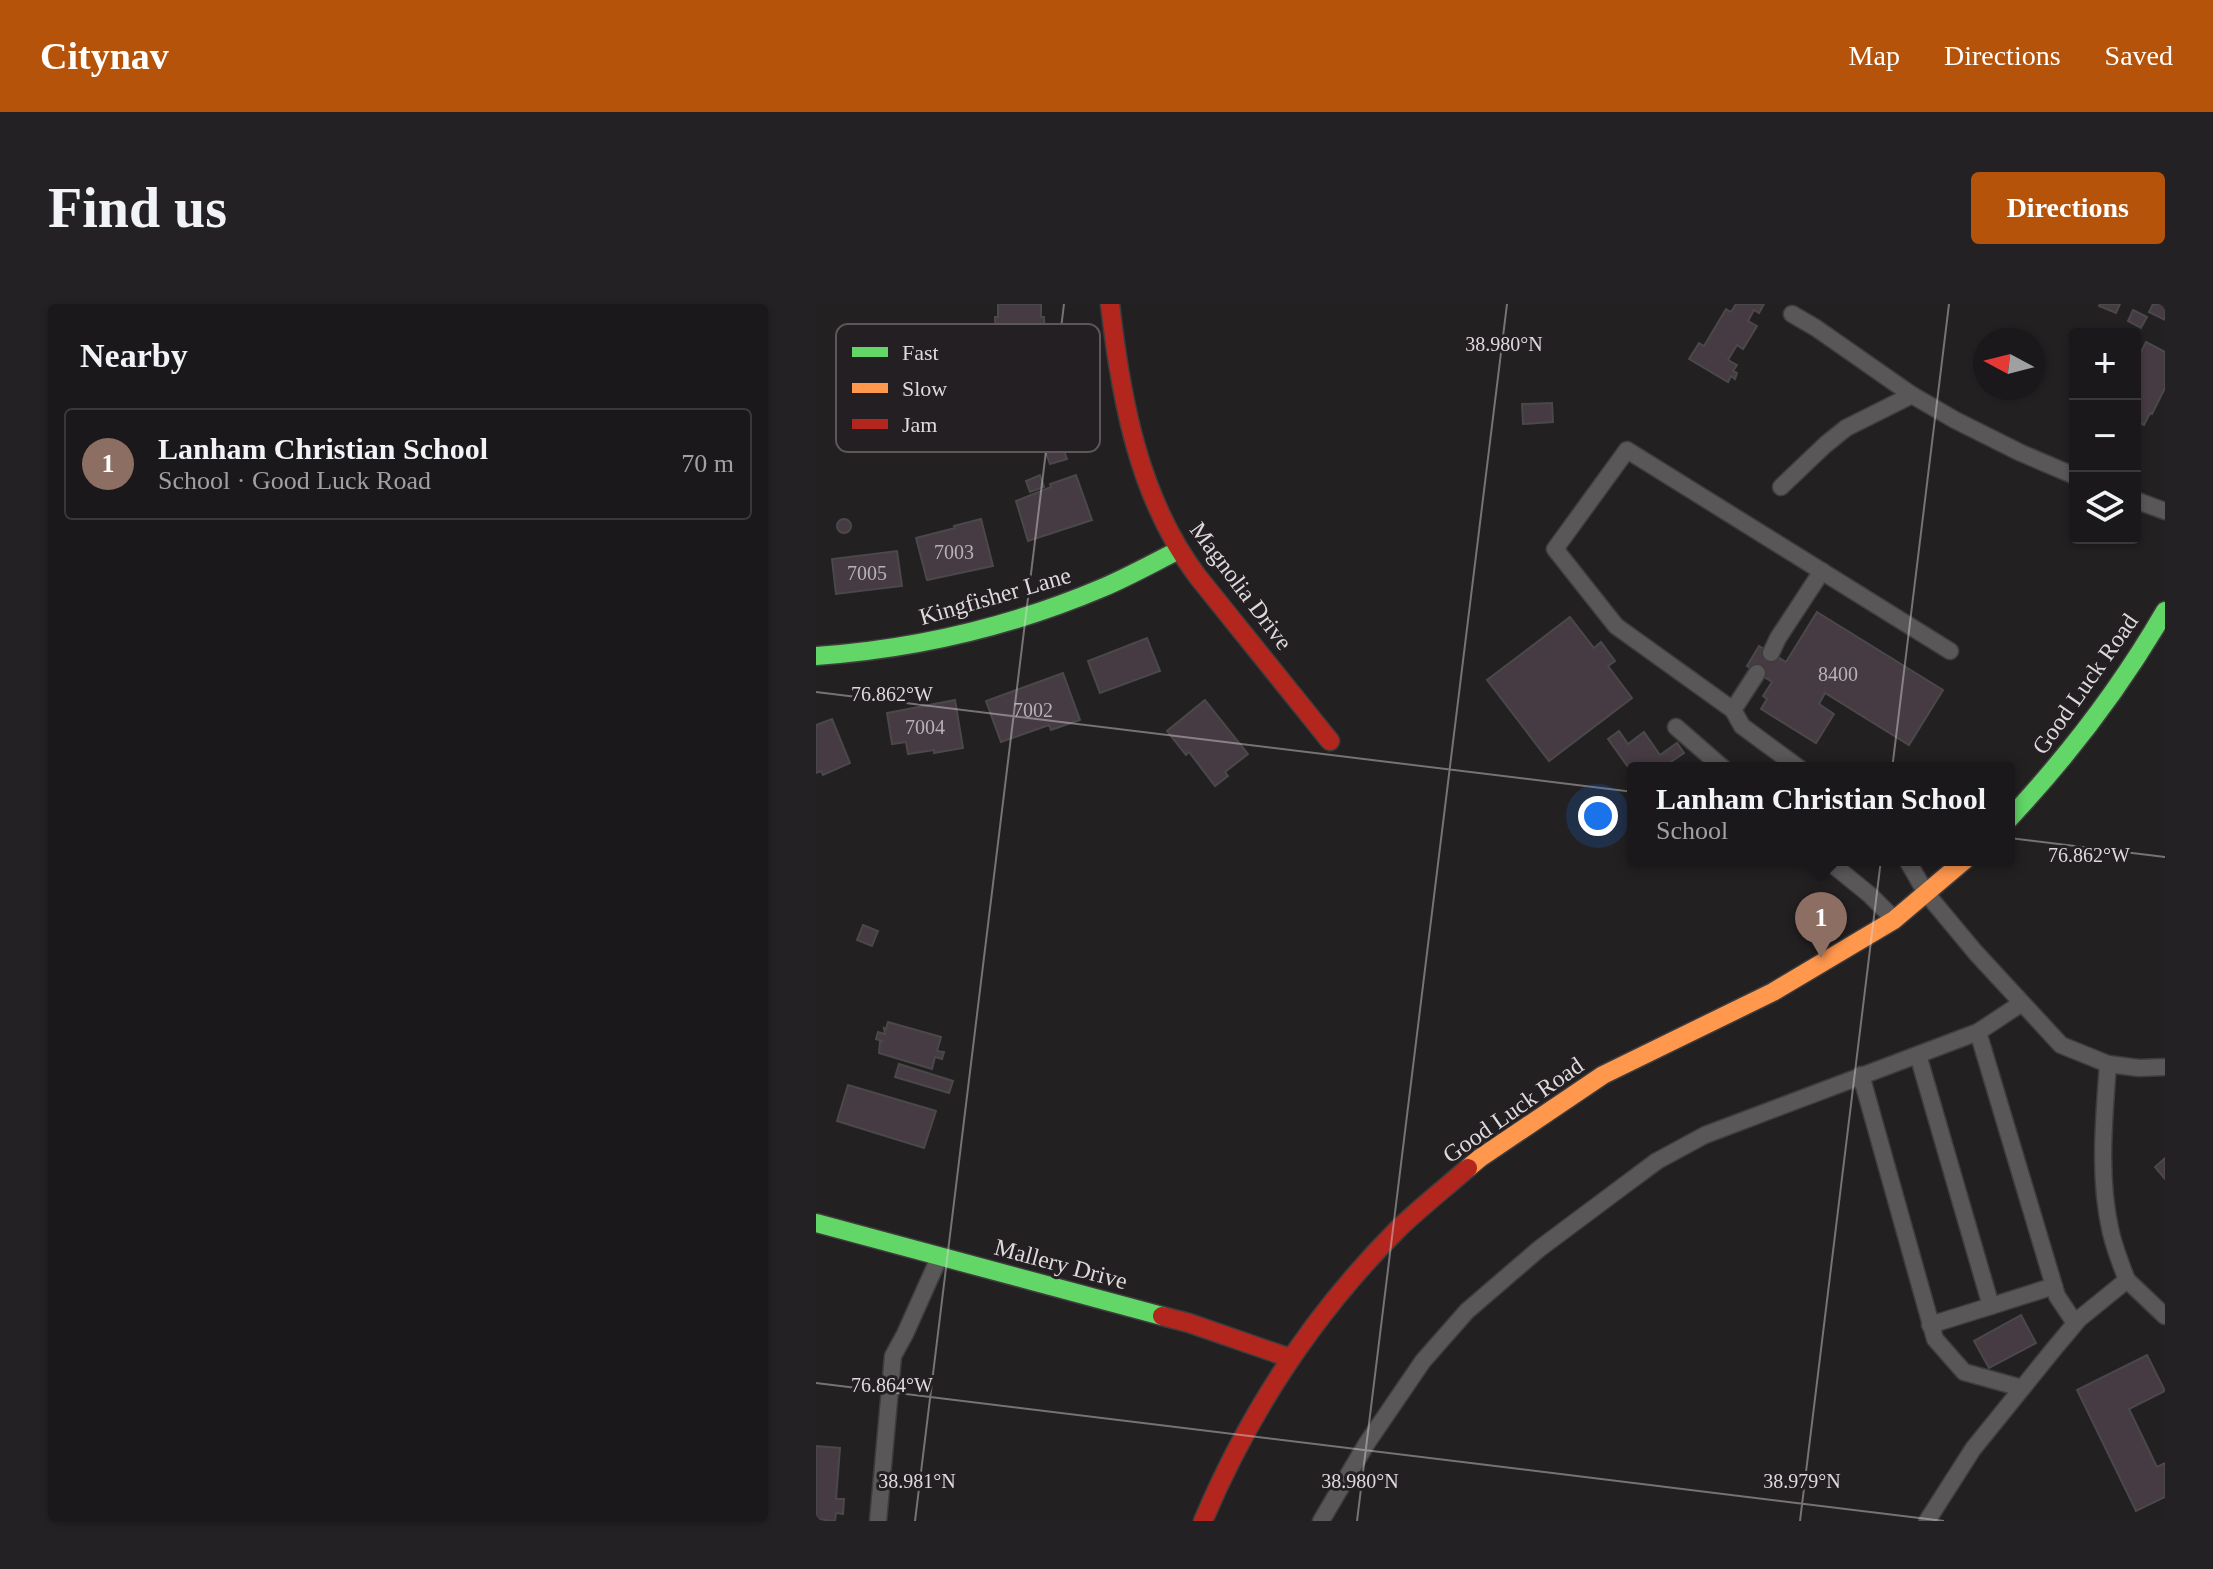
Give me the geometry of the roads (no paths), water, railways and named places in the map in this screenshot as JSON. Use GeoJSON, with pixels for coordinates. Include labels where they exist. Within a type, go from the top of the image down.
{"type":"FeatureCollection","features":[{"type":"Feature","properties":{"kind":"street","name":"Magnolia Drive"},"geometry":{"type":"LineString","coordinates":[[1110,304],[1116,356],[1139,455],[1151,491],[1179,550],[1330,741]]}},
{"type":"Feature","properties":{"kind":"street","name":"Kingfisher Lane"},"geometry":{"type":"LineString","coordinates":[[816,656],[933,642],[1012,620],[1105,587],[1179,550]]}},
{"type":"Feature","properties":{"kind":"street","name":"Good Luck Road"},"geometry":{"type":"LineString","coordinates":[[2015,812],[2074,746],[2110,697],[2165,611]]}},
{"type":"Feature","properties":{"kind":"street","name":"Good Luck Road"},"geometry":{"type":"LineString","coordinates":[[1203,1521],[1225,1472],[1290,1358],[1331,1302],[1400,1227],[1480,1158],[1603,1075],[1773,992],[1894,920],[1958,866]]}},
{"type":"Feature","properties":{"kind":"street","name":"Mallery Drive"},"geometry":{"type":"LineString","coordinates":[[816,1223],[1189,1323],[1290,1358]]}},
{"type":"Feature","properties":{"kind":"lane"},"geometry":{"type":"LineString","coordinates":[[1792,314],[1912,395],[1988,437],[2069,473]]}},
{"type":"Feature","properties":{"kind":"lane"},"geometry":{"type":"LineString","coordinates":[[1781,487],[1846,428],[1912,395]]}},
{"type":"Feature","properties":{"kind":"lane"},"geometry":{"type":"LineString","coordinates":[[1791,762],[1742,726],[1733,710],[1616,626],[1555,549],[1627,450],[1950,651]]}},
{"type":"Feature","properties":{"kind":"lane"},"geometry":{"type":"LineString","coordinates":[[2141,502],[2165,511]]}},
{"type":"Feature","properties":{"kind":"lane"},"geometry":{"type":"LineString","coordinates":[[1771,653],[1822,571]]}},
{"type":"Feature","properties":{"kind":"lane"},"geometry":{"type":"LineString","coordinates":[[1733,710],[1757,673]]}},
{"type":"Feature","properties":{"kind":"lane"},"geometry":{"type":"LineString","coordinates":[[1676,727],[1716,762]]}},
{"type":"Feature","properties":{"kind":"lane"},"geometry":{"type":"LineString","coordinates":[[1834,866],[1870,895],[1894,920]]}},
{"type":"Feature","properties":{"kind":"lane"},"geometry":{"type":"LineString","coordinates":[[1910,866],[1926,893],[1976,953],[2061,1045],[2108,1064],[2165,1067]]}},
{"type":"Feature","properties":{"kind":"lane"},"geometry":{"type":"LineString","coordinates":[[1321,1521],[1367,1443],[1423,1361],[1467,1311],[1539,1249],[1657,1161],[1705,1135],[1978,1032],[2022,1003]]}},
{"type":"Feature","properties":{"kind":"lane"},"geometry":{"type":"LineString","coordinates":[[1978,1032],[2057,1296],[2075,1323]]}},
{"type":"Feature","properties":{"kind":"lane"},"geometry":{"type":"LineString","coordinates":[[1918,1055],[1991,1306]]}},
{"type":"Feature","properties":{"kind":"lane"},"geometry":{"type":"LineString","coordinates":[[2108,1064],[2103,1181],[2110,1231],[2127,1280],[2165,1316]]}},
{"type":"Feature","properties":{"kind":"lane"},"geometry":{"type":"LineString","coordinates":[[1861,1075],[1935,1339],[1964,1372],[2022,1388]]}},
{"type":"Feature","properties":{"kind":"lane"},"geometry":{"type":"LineString","coordinates":[[878,1521],[893,1356],[940,1256]]}},
{"type":"Feature","properties":{"kind":"lane"},"geometry":{"type":"LineString","coordinates":[[1927,1521],[1973,1449],[2075,1323],[2127,1280]]}},
{"type":"Feature","properties":{"kind":"lane"},"geometry":{"type":"LineString","coordinates":[[1930,1325],[2054,1286]]}},
{"type":"Feature","properties":{"kind":"place","name":"Lanham Christian School"},"geometry":{"type":"Point","coordinates":[1821,958]}}]}
